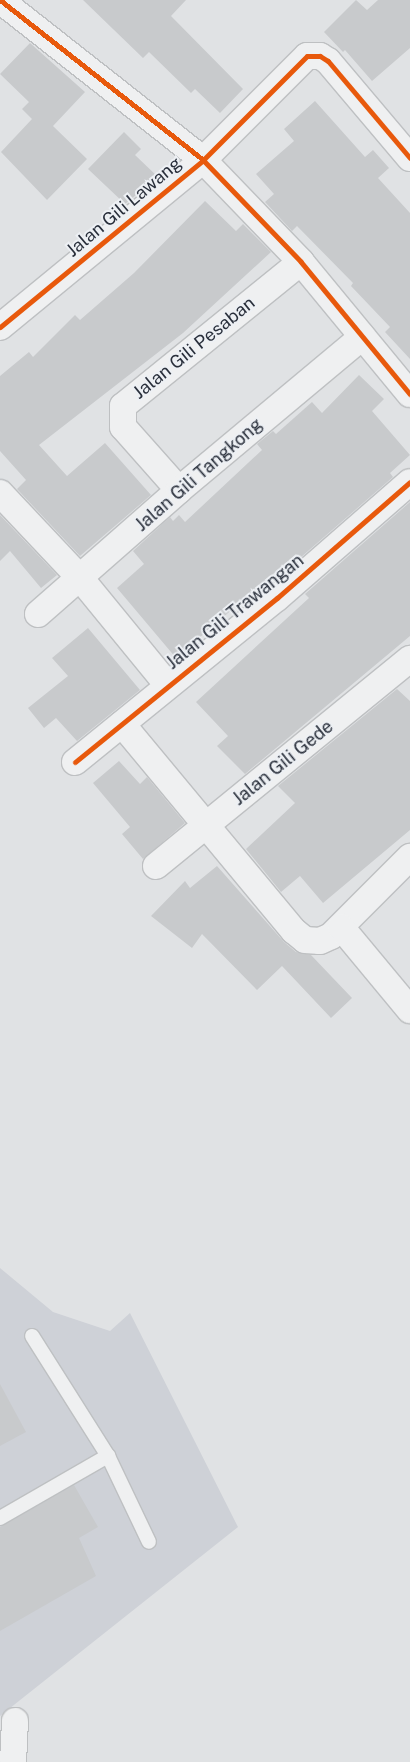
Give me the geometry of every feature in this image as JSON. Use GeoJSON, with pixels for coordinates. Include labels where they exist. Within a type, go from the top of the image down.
{"type":"FeatureCollection","features":[{"type":"Feature","properties":{"kind":"street"},"geometry":{"type":"LineString","coordinates":[[0,0],[203,160],[300,262],[410,394]]}},
{"type":"Feature","properties":{"kind":"street","name":"Jalan Gili Lawang"},"geometry":{"type":"LineString","coordinates":[[0,327],[203,160],[303,59],[316,55],[328,62],[410,158]]}},
{"type":"Feature","properties":{"kind":"street","name":"Jalan Gili Pesaban"},"geometry":{"type":"LineString","coordinates":[[179,490],[123,427],[121,416],[124,406],[300,262]]}},
{"type":"Feature","properties":{"kind":"street","name":"Jalan Gili Tangkong"},"geometry":{"type":"LineString","coordinates":[[38,614],[81,579],[179,490],[362,338]]}},
{"type":"Feature","properties":{"kind":"street","name":"Jalan Gili Trawangan"},"geometry":{"type":"LineString","coordinates":[[75,762],[168,684],[277,598],[410,482]]}},
{"type":"Feature","properties":{"kind":"street"},"geometry":{"type":"LineString","coordinates":[[0,493],[81,579],[168,684]]}},
{"type":"Feature","properties":{"kind":"street","name":"Jalan Gili Gede"},"geometry":{"type":"LineString","coordinates":[[156,866],[410,659]]}},
{"type":"Feature","properties":{"kind":"street"},"geometry":{"type":"LineString","coordinates":[[122,724],[294,932],[305,940],[320,941],[341,927],[410,857]]}},
{"type":"Feature","properties":{"kind":"street"},"geometry":{"type":"LineString","coordinates":[[341,927],[410,1010]]}},
{"type":"Feature","properties":{"kind":"street"},"geometry":{"type":"LineString","coordinates":[[12,1762],[14,1720]]}},
{"type":"Feature","properties":{"kind":"lane"},"geometry":{"type":"LineString","coordinates":[[32,1336],[108,1456],[149,1542]]}},
{"type":"Feature","properties":{"kind":"lane"},"geometry":{"type":"LineString","coordinates":[[0,1518],[108,1456]]}},
{"type":"Feature","properties":{"kind":"shaded area"},"geometry":{"type":"Polygon","coordinates":[[[0,1268],[53,1312],[110,1331],[130,1313],[238,1527],[0,1716],[0,1268]]]}},
{"type":"Feature","properties":{"kind":"building"},"geometry":{"type":"Polygon","coordinates":[[[83,0],[186,0],[171,16],[243,89],[220,113],[195,89],[191,93],[149,52],[143,58],[83,0]]]}},
{"type":"Feature","properties":{"kind":"building"},"geometry":{"type":"Polygon","coordinates":[[[356,0],[367,10],[378,0],[410,0],[410,48],[372,81],[345,50],[343,52],[324,32],[356,0]]]}},
{"type":"Feature","properties":{"kind":"building"},"geometry":{"type":"Polygon","coordinates":[[[30,43],[85,92],[53,126],[87,159],[47,200],[1,152],[32,119],[22,109],[29,102],[0,74],[30,43]]]}},
{"type":"Feature","properties":{"kind":"building"},"geometry":{"type":"Polygon","coordinates":[[[315,101],[365,157],[373,150],[389,168],[378,178],[410,213],[410,359],[385,332],[390,327],[351,286],[353,283],[297,226],[292,231],[265,202],[274,194],[256,174],[294,141],[284,129],[315,101]]]}},
{"type":"Feature","properties":{"kind":"building"},"geometry":{"type":"Polygon","coordinates":[[[124,132],[141,149],[135,155],[158,177],[125,204],[88,169],[124,132]]]}},
{"type":"Feature","properties":{"kind":"building"},"geometry":{"type":"Polygon","coordinates":[[[205,201],[236,231],[243,224],[271,252],[183,333],[39,445],[67,476],[105,443],[151,495],[80,556],[17,489],[26,480],[0,451],[0,376],[29,352],[33,357],[75,315],[80,320],[134,273],[205,201]]]}},
{"type":"Feature","properties":{"kind":"building"},"geometry":{"type":"Polygon","coordinates":[[[359,375],[384,399],[372,411],[410,455],[390,473],[393,477],[300,558],[296,554],[176,658],[117,588],[144,564],[133,551],[170,517],[173,521],[179,515],[185,522],[262,450],[257,444],[273,431],[276,434],[312,402],[322,413],[359,375]]]}},
{"type":"Feature","properties":{"kind":"building"},"geometry":{"type":"Polygon","coordinates":[[[410,502],[410,636],[245,774],[217,746],[228,736],[196,702],[309,598],[305,594],[410,502]]]}},
{"type":"Feature","properties":{"kind":"building"},"geometry":{"type":"Polygon","coordinates":[[[0,515],[57,575],[41,588],[10,551],[0,561],[0,515]]]}},
{"type":"Feature","properties":{"kind":"building"},"geometry":{"type":"Polygon","coordinates":[[[88,628],[140,690],[77,741],[56,718],[44,728],[28,708],[68,676],[52,658],[88,628]]]}},
{"type":"Feature","properties":{"kind":"building"},"geometry":{"type":"Polygon","coordinates":[[[397,689],[410,701],[410,830],[323,903],[300,876],[281,892],[246,849],[295,803],[278,786],[397,689]]]}},
{"type":"Feature","properties":{"kind":"building"},"geometry":{"type":"Polygon","coordinates":[[[119,761],[140,784],[147,777],[185,823],[143,859],[122,834],[130,827],[93,783],[119,761]]]}},
{"type":"Feature","properties":{"kind":"building"},"geometry":{"type":"Polygon","coordinates":[[[217,866],[284,942],[296,952],[311,955],[352,998],[331,1018],[282,966],[257,990],[202,934],[192,948],[151,916],[185,881],[190,888],[217,866]]]}},
{"type":"Feature","properties":{"kind":"building"},"geometry":{"type":"Polygon","coordinates":[[[0,1384],[26,1432],[0,1446],[0,1384]]]}},
{"type":"Feature","properties":{"kind":"building"},"geometry":{"type":"Polygon","coordinates":[[[74,1485],[98,1527],[79,1538],[96,1576],[0,1631],[0,1527],[74,1485]]]}},
{"type":"Feature","properties":{"kind":"cycle path"},"geometry":{"type":"LineString","coordinates":[[0,0],[203,160],[301,262],[410,394]]}},
{"type":"Feature","properties":{"kind":"cycle path"},"geometry":{"type":"LineString","coordinates":[[0,327],[203,160],[307,56],[320,56],[328,61],[410,158]]}},
{"type":"Feature","properties":{"kind":"cycle path"},"geometry":{"type":"LineString","coordinates":[[75,762],[277,598],[410,482]]}}]}
